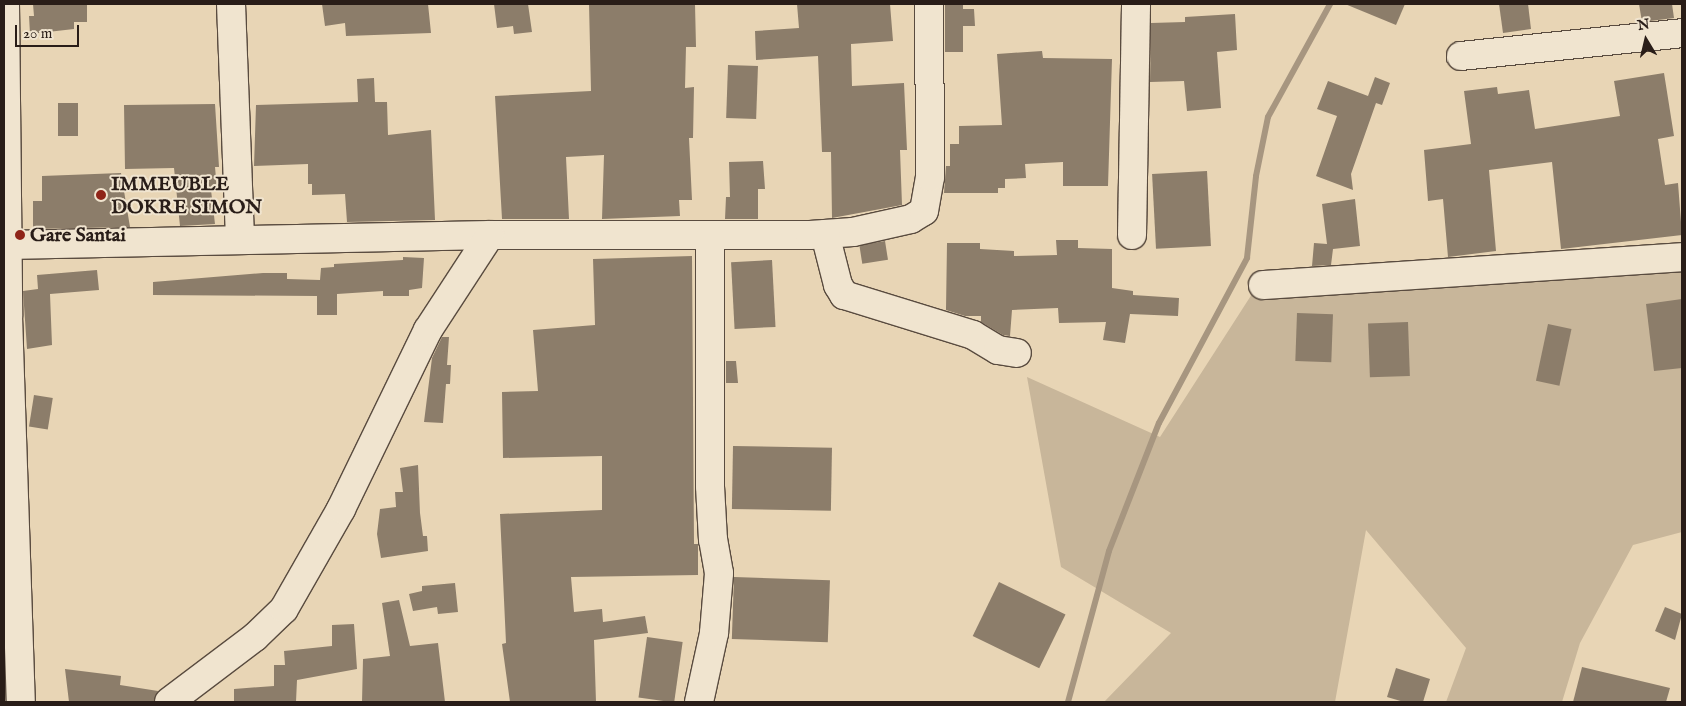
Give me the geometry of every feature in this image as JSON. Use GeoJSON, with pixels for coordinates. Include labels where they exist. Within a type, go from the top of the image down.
{"type":"FeatureCollection","features":[{"type":"Feature","properties":{"kind":"street"},"geometry":{"type":"LineString","coordinates":[[5,4],[7,245],[21,702]]}},
{"type":"Feature","properties":{"kind":"street"},"geometry":{"type":"LineString","coordinates":[[231,4],[240,240]]}},
{"type":"Feature","properties":{"kind":"street"},"geometry":{"type":"LineString","coordinates":[[7,245],[490,235],[710,238],[825,234],[911,219],[924,211],[930,177],[929,4]]}},
{"type":"Feature","properties":{"kind":"street"},"geometry":{"type":"LineString","coordinates":[[1132,235],[1136,4]]}},
{"type":"Feature","properties":{"kind":"street"},"geometry":{"type":"LineString","coordinates":[[1461,56],[1682,33]]}},
{"type":"Feature","properties":{"kind":"street"},"geometry":{"type":"LineString","coordinates":[[825,234],[838,285],[844,295],[973,335],[998,350],[1017,353]]}},
{"type":"Feature","properties":{"kind":"street"},"geometry":{"type":"LineString","coordinates":[[169,702],[255,637],[284,609],[341,509],[428,330],[490,235]]}},
{"type":"Feature","properties":{"kind":"street"},"geometry":{"type":"LineString","coordinates":[[699,702],[715,625],[719,573],[713,540],[710,486],[710,238]]}},
{"type":"Feature","properties":{"kind":"street"},"geometry":{"type":"LineString","coordinates":[[1263,285],[1682,257]]}},
{"type":"Feature","properties":{"kind":"shaded area"},"geometry":{"type":"Polygon","coordinates":[[[1682,264],[1682,532],[1633,545],[1580,643],[1562,702],[1446,702],[1466,648],[1366,530],[1335,702],[1104,702],[1171,633],[1061,567],[1027,377],[1160,437],[1252,294],[1682,264]]]}},
{"type":"Feature","properties":{"kind":"building"},"geometry":{"type":"Polygon","coordinates":[[[33,4],[87,4],[87,22],[74,22],[74,29],[30,34],[29,16],[34,16],[33,4]]]}},
{"type":"Feature","properties":{"kind":"building"},"geometry":{"type":"Polygon","coordinates":[[[322,4],[428,4],[431,33],[346,36],[345,23],[325,26],[322,4]]]}},
{"type":"Feature","properties":{"kind":"building"},"geometry":{"type":"Polygon","coordinates":[[[494,4],[528,4],[532,32],[514,34],[513,26],[497,28],[494,4]]]}},
{"type":"Feature","properties":{"kind":"building"},"geometry":{"type":"Polygon","coordinates":[[[589,4],[695,4],[696,47],[686,47],[685,88],[694,87],[693,138],[689,138],[692,200],[679,200],[680,216],[602,219],[604,155],[566,157],[569,219],[502,219],[495,96],[591,91],[589,4]]]}},
{"type":"Feature","properties":{"kind":"building"},"geometry":{"type":"Polygon","coordinates":[[[797,4],[890,4],[893,41],[851,44],[852,86],[904,83],[907,150],[900,150],[902,205],[832,218],[831,152],[822,152],[818,56],[756,60],[755,31],[799,28],[797,4]]]}},
{"type":"Feature","properties":{"kind":"building"},"geometry":{"type":"Polygon","coordinates":[[[945,4],[963,4],[963,9],[974,9],[975,26],[963,26],[963,52],[945,52],[945,4]]]}},
{"type":"Feature","properties":{"kind":"building"},"geometry":{"type":"Polygon","coordinates":[[[1345,4],[1405,4],[1396,25],[1345,4]]]}},
{"type":"Feature","properties":{"kind":"building"},"geometry":{"type":"Polygon","coordinates":[[[1499,4],[1528,4],[1531,29],[1503,33],[1499,4]]]}},
{"type":"Feature","properties":{"kind":"building"},"geometry":{"type":"Polygon","coordinates":[[[1639,4],[1672,4],[1674,18],[1642,22],[1639,4]]]}},
{"type":"Feature","properties":{"kind":"building"},"geometry":{"type":"Polygon","coordinates":[[[1235,14],[1237,50],[1217,52],[1221,108],[1187,111],[1184,81],[1150,82],[1151,23],[1185,22],[1185,17],[1235,14]]]}},
{"type":"Feature","properties":{"kind":"building"},"geometry":{"type":"Polygon","coordinates":[[[1042,51],[1043,58],[1112,59],[1108,186],[1063,186],[1063,162],[1025,164],[1026,178],[1005,179],[1005,188],[998,188],[998,193],[944,193],[946,166],[950,166],[950,144],[959,144],[959,126],[1002,125],[997,54],[1042,51]]]}},
{"type":"Feature","properties":{"kind":"building"},"geometry":{"type":"Polygon","coordinates":[[[728,65],[758,66],[756,119],[726,118],[728,65]]]}},
{"type":"Feature","properties":{"kind":"building"},"geometry":{"type":"Polygon","coordinates":[[[1664,73],[1674,136],[1658,139],[1665,185],[1678,183],[1682,235],[1561,249],[1552,162],[1489,170],[1496,251],[1448,257],[1443,199],[1428,201],[1424,150],[1471,144],[1464,91],[1497,87],[1498,94],[1529,90],[1535,129],[1620,116],[1614,81],[1664,73]]]}},
{"type":"Feature","properties":{"kind":"building"},"geometry":{"type":"Polygon","coordinates":[[[1375,77],[1390,83],[1382,105],[1376,103],[1351,174],[1353,190],[1316,176],[1337,116],[1317,109],[1328,81],[1368,96],[1375,77]]]}},
{"type":"Feature","properties":{"kind":"building"},"geometry":{"type":"Polygon","coordinates":[[[374,78],[375,102],[387,102],[388,135],[431,130],[435,220],[347,222],[345,194],[312,195],[312,184],[308,184],[308,164],[254,166],[256,105],[358,102],[357,79],[374,78]]]}},
{"type":"Feature","properties":{"kind":"building"},"geometry":{"type":"Polygon","coordinates":[[[58,103],[78,103],[78,136],[58,136],[58,103]]]}},
{"type":"Feature","properties":{"kind":"building"},"geometry":{"type":"Polygon","coordinates":[[[215,104],[219,167],[215,167],[217,189],[211,190],[215,224],[180,226],[174,168],[125,169],[124,105],[215,104]]]}},
{"type":"Feature","properties":{"kind":"building"},"geometry":{"type":"Polygon","coordinates":[[[763,161],[765,189],[758,189],[758,219],[725,219],[726,197],[730,197],[729,162],[763,161]]]}},
{"type":"Feature","properties":{"kind":"building"},"geometry":{"type":"Polygon","coordinates":[[[1207,171],[1211,246],[1156,249],[1152,174],[1207,171]]]}},
{"type":"Feature","properties":{"kind":"building"},"geometry":{"type":"Polygon","coordinates":[[[121,173],[130,227],[33,229],[33,201],[42,201],[42,176],[121,173]]]}},
{"type":"Feature","properties":{"kind":"building"},"geometry":{"type":"Polygon","coordinates":[[[1355,199],[1360,246],[1333,249],[1331,265],[1312,266],[1314,243],[1327,244],[1322,204],[1355,199]]]}},
{"type":"Feature","properties":{"kind":"building"},"geometry":{"type":"Polygon","coordinates":[[[1056,240],[1078,240],[1078,248],[1112,249],[1112,288],[1133,291],[1133,295],[1179,298],[1178,316],[1130,314],[1125,343],[1103,340],[1106,322],[1059,323],[1058,308],[1012,310],[1010,336],[1003,335],[981,322],[981,316],[965,316],[946,310],[947,243],[980,243],[980,249],[1014,251],[1014,256],[1057,255],[1056,240]]]}},
{"type":"Feature","properties":{"kind":"building"},"geometry":{"type":"Polygon","coordinates":[[[885,241],[888,260],[862,264],[859,245],[885,241]]]}},
{"type":"Feature","properties":{"kind":"building"},"geometry":{"type":"Polygon","coordinates":[[[692,256],[694,544],[698,544],[698,575],[571,577],[574,612],[602,609],[603,622],[645,616],[648,633],[594,640],[596,702],[510,702],[502,644],[506,643],[500,514],[602,510],[602,456],[503,458],[502,392],[538,391],[533,330],[595,325],[593,259],[692,256]]]}},
{"type":"Feature","properties":{"kind":"building"},"geometry":{"type":"Polygon","coordinates":[[[403,257],[424,258],[422,288],[409,290],[409,296],[383,296],[383,291],[337,294],[337,315],[317,315],[317,296],[153,295],[153,282],[263,273],[287,273],[287,279],[320,280],[321,268],[334,267],[334,264],[403,260],[403,257]]]}},
{"type":"Feature","properties":{"kind":"building"},"geometry":{"type":"Polygon","coordinates":[[[772,260],[776,327],[735,329],[731,262],[772,260]]]}},
{"type":"Feature","properties":{"kind":"building"},"geometry":{"type":"Polygon","coordinates":[[[97,270],[99,290],[50,294],[52,345],[27,349],[23,291],[38,289],[37,275],[97,270]]]}},
{"type":"Feature","properties":{"kind":"building"},"geometry":{"type":"Polygon","coordinates":[[[1682,299],[1682,368],[1654,371],[1646,304],[1682,299]]]}},
{"type":"Feature","properties":{"kind":"building"},"geometry":{"type":"Polygon","coordinates":[[[1297,313],[1333,314],[1331,362],[1295,361],[1297,313]]]}},
{"type":"Feature","properties":{"kind":"building"},"geometry":{"type":"Polygon","coordinates":[[[1408,322],[1410,376],[1370,377],[1368,323],[1408,322]]]}},
{"type":"Feature","properties":{"kind":"building"},"geometry":{"type":"Polygon","coordinates":[[[1548,324],[1571,329],[1559,386],[1536,381],[1548,324]]]}},
{"type":"Feature","properties":{"kind":"building"},"geometry":{"type":"Polygon","coordinates":[[[442,337],[449,337],[447,365],[451,365],[450,384],[446,384],[443,423],[424,422],[432,358],[442,337]]]}},
{"type":"Feature","properties":{"kind":"building"},"geometry":{"type":"Polygon","coordinates":[[[726,361],[736,361],[738,383],[726,383],[726,361]]]}},
{"type":"Feature","properties":{"kind":"building"},"geometry":{"type":"Polygon","coordinates":[[[34,395],[53,398],[48,430],[29,427],[34,395]]]}},
{"type":"Feature","properties":{"kind":"building"},"geometry":{"type":"Polygon","coordinates":[[[733,446],[832,448],[831,511],[732,509],[733,446]]]}},
{"type":"Feature","properties":{"kind":"building"},"geometry":{"type":"Polygon","coordinates":[[[418,465],[420,513],[423,536],[427,536],[428,551],[381,558],[377,534],[380,509],[396,507],[395,492],[403,492],[400,468],[418,465]]]}},
{"type":"Feature","properties":{"kind":"building"},"geometry":{"type":"Polygon","coordinates":[[[734,577],[830,580],[828,642],[732,639],[734,577]]]}},
{"type":"Feature","properties":{"kind":"building"},"geometry":{"type":"Polygon","coordinates":[[[999,582],[1066,614],[1039,668],[973,636],[999,582]]]}},
{"type":"Feature","properties":{"kind":"building"},"geometry":{"type":"Polygon","coordinates":[[[455,583],[458,612],[438,614],[437,607],[413,611],[409,594],[422,591],[422,586],[455,583]]]}},
{"type":"Feature","properties":{"kind":"building"},"geometry":{"type":"Polygon","coordinates":[[[399,600],[410,646],[438,643],[445,702],[362,702],[363,659],[390,656],[382,603],[399,600]]]}},
{"type":"Feature","properties":{"kind":"building"},"geometry":{"type":"Polygon","coordinates":[[[1665,607],[1682,614],[1675,640],[1655,631],[1665,607]]]}},
{"type":"Feature","properties":{"kind":"building"},"geometry":{"type":"Polygon","coordinates":[[[354,624],[357,669],[297,680],[296,702],[234,702],[234,689],[274,686],[274,665],[285,665],[284,651],[332,646],[332,625],[354,624]]]}},
{"type":"Feature","properties":{"kind":"building"},"geometry":{"type":"Polygon","coordinates":[[[647,637],[683,642],[674,702],[639,697],[647,637]]]}},
{"type":"Feature","properties":{"kind":"building"},"geometry":{"type":"Polygon","coordinates":[[[1582,667],[1670,688],[1666,702],[1573,702],[1582,667]]]}},
{"type":"Feature","properties":{"kind":"building"},"geometry":{"type":"Polygon","coordinates":[[[1396,668],[1430,679],[1423,702],[1404,702],[1387,697],[1396,668]]]}},
{"type":"Feature","properties":{"kind":"building"},"geometry":{"type":"Polygon","coordinates":[[[65,669],[121,676],[120,685],[158,691],[154,702],[69,702],[65,669]]]}},
{"type":"Feature","properties":{"kind":"waterway"},"geometry":{"type":"LineString","coordinates":[[1068,702],[1109,551],[1159,423],[1247,258],[1256,176],[1268,117],[1330,4]]}},
{"type":"Feature","properties":{"kind":"place","name":"IMMEUBLE DOKRE SIMON"},"geometry":{"type":"Point","coordinates":[101,195]}},
{"type":"Feature","properties":{"kind":"place","name":"Gare Santai"},"geometry":{"type":"Point","coordinates":[20,235]}}]}
